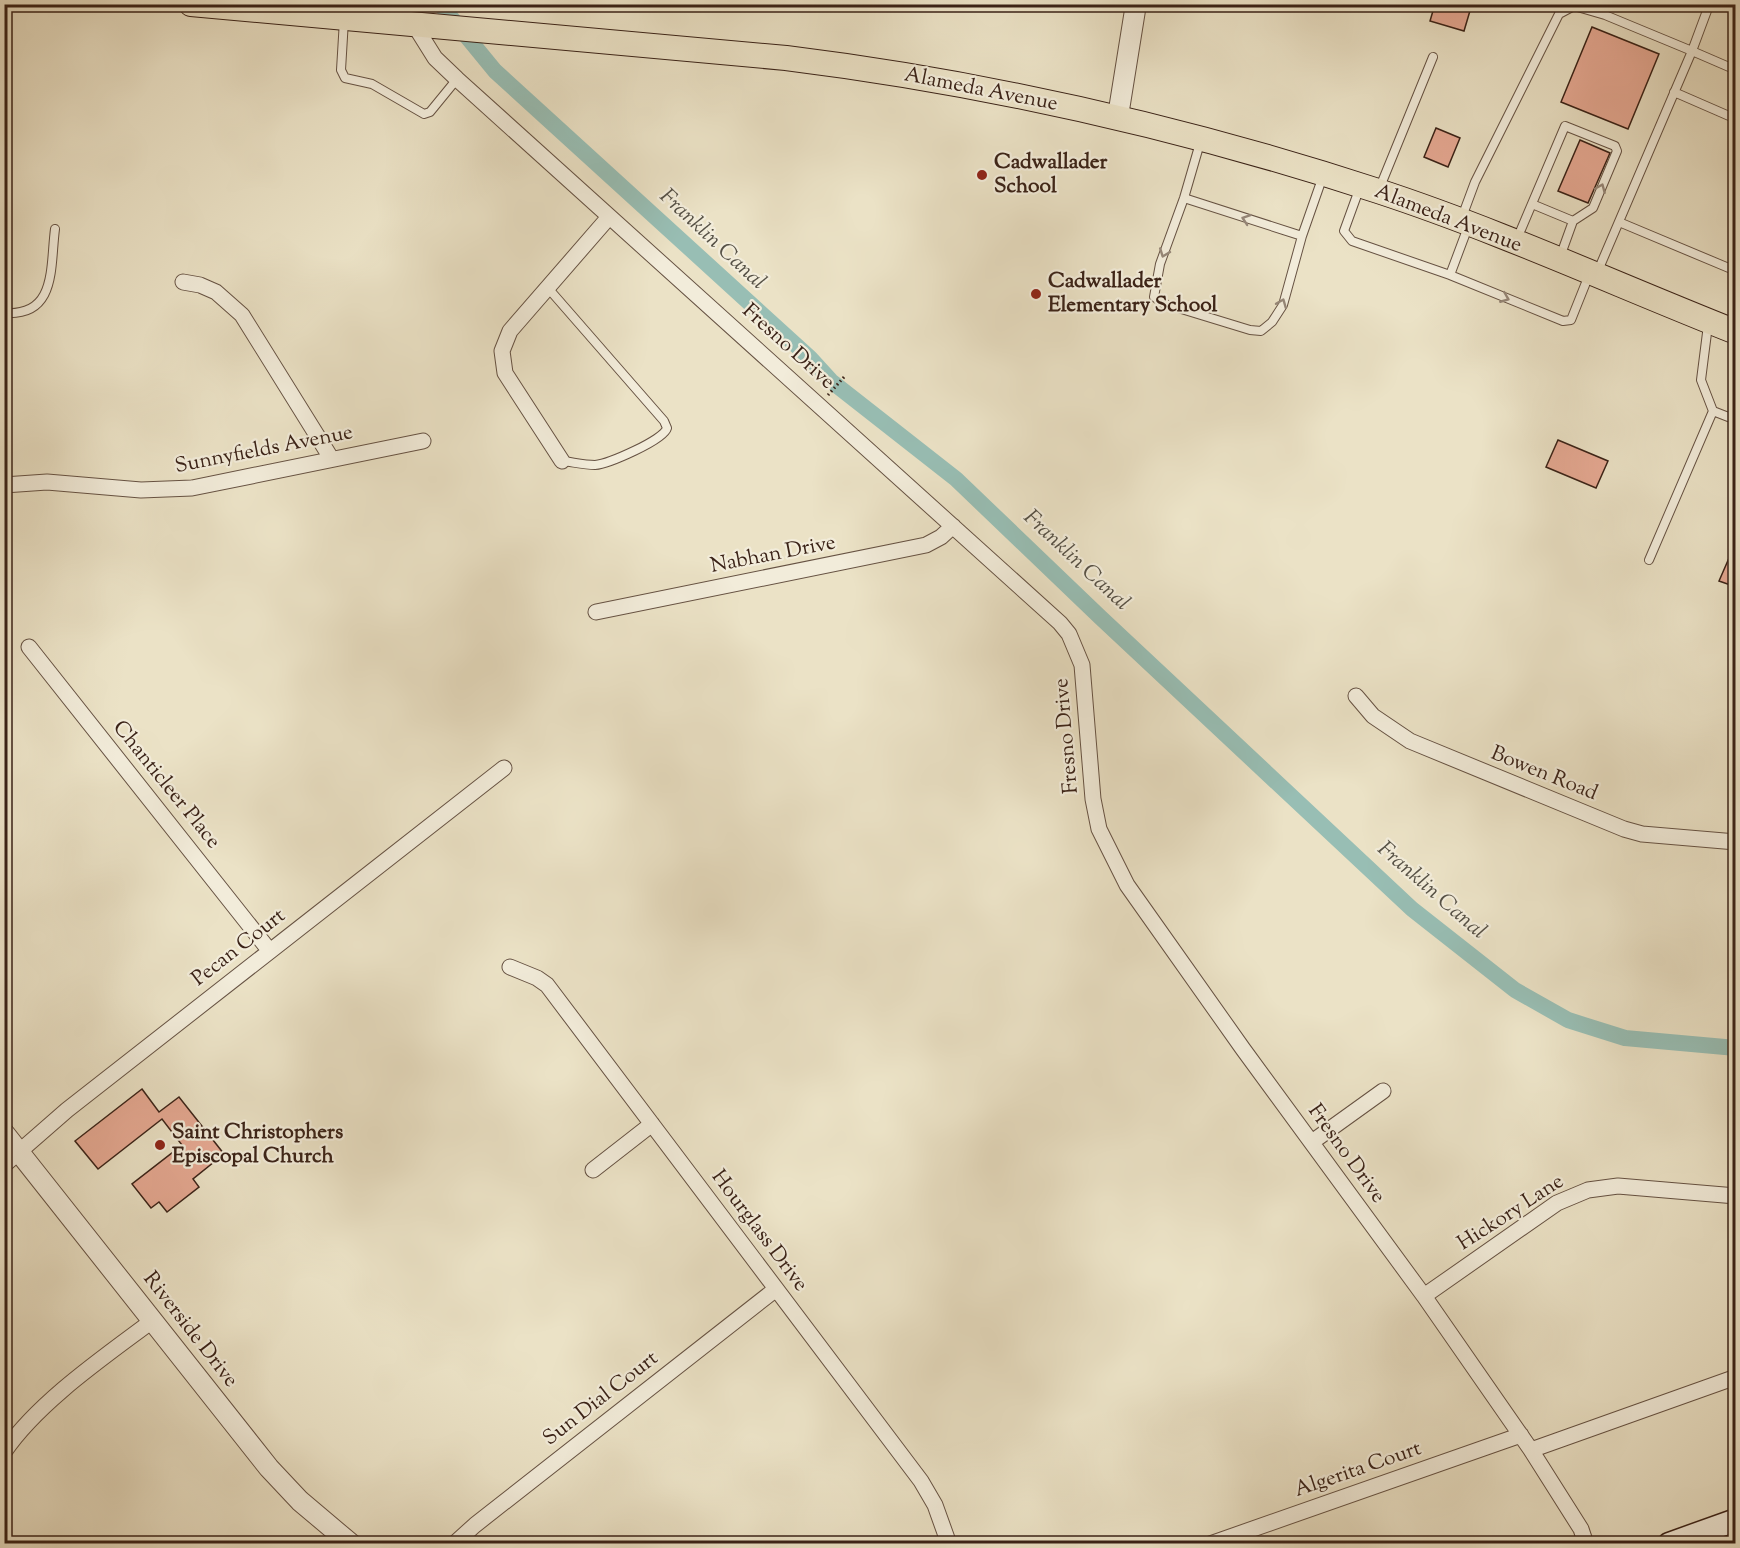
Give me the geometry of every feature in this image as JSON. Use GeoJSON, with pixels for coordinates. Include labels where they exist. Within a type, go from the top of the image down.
{"type":"FeatureCollection","features":[{"type":"Feature","properties":{"kind":"main road","name":"Alameda Avenue"},"geometry":{"type":"LineString","coordinates":[[191,4],[422,27],[689,48],[864,68],[1118,116],[1324,174],[1369,189],[1465,223],[1736,332]]}},
{"type":"Feature","properties":{"kind":"main road"},"geometry":{"type":"LineString","coordinates":[[1669,1544],[1736,1520]]}},
{"type":"Feature","properties":{"kind":"street"},"geometry":{"type":"LineString","coordinates":[[1118,116],[1136,4]]}},
{"type":"Feature","properties":{"kind":"street","name":"Fresno Drive"},"geometry":{"type":"LineString","coordinates":[[422,27],[435,58],[457,79],[1060,623],[1069,634],[1082,665],[1093,799],[1099,829],[1109,854],[1127,885],[1424,1296],[1521,1435],[1581,1530],[1586,1544]]}},
{"type":"Feature","properties":{"kind":"street"},"geometry":{"type":"LineString","coordinates":[[562,461],[509,380],[502,357],[503,345],[510,332],[609,217]]}},
{"type":"Feature","properties":{"kind":"street"},"geometry":{"type":"LineString","coordinates":[[183,282],[200,285],[216,292],[242,315],[331,458]]}},
{"type":"Feature","properties":{"kind":"street","name":"Sunnyfields Avenue"},"geometry":{"type":"LineString","coordinates":[[4,485],[47,482],[166,490],[192,488],[423,441]]}},
{"type":"Feature","properties":{"kind":"street","name":"Nabhan Drive"},"geometry":{"type":"LineString","coordinates":[[596,612],[926,545],[941,537],[953,526]]}},
{"type":"Feature","properties":{"kind":"street","name":"Chanticleer Place"},"geometry":{"type":"LineString","coordinates":[[29,647],[269,950]]}},
{"type":"Feature","properties":{"kind":"street","name":"Bowen Road"},"geometry":{"type":"LineString","coordinates":[[1356,696],[1373,716],[1410,741],[1624,829],[1642,834],[1736,842]]}},
{"type":"Feature","properties":{"kind":"street","name":"Pecan Court"},"geometry":{"type":"LineString","coordinates":[[4,1165],[269,950],[388,861],[504,768]]}},
{"type":"Feature","properties":{"kind":"street","name":"Hourglass Drive"},"geometry":{"type":"LineString","coordinates":[[510,967],[537,978],[547,985],[921,1481],[935,1505],[949,1544]]}},
{"type":"Feature","properties":{"kind":"street"},"geometry":{"type":"LineString","coordinates":[[1312,1142],[1383,1091]]}},
{"type":"Feature","properties":{"kind":"street"},"geometry":{"type":"LineString","coordinates":[[593,1170],[652,1124]]}},
{"type":"Feature","properties":{"kind":"street","name":"Riverside Drive"},"geometry":{"type":"LineString","coordinates":[[4,1132],[269,1468],[300,1501],[351,1544]]}},
{"type":"Feature","properties":{"kind":"street","name":"Hickory Lane"},"geometry":{"type":"LineString","coordinates":[[1424,1296],[1557,1203],[1588,1190],[1618,1186],[1736,1196]]}},
{"type":"Feature","properties":{"kind":"street","name":"Sun Dial Court"},"geometry":{"type":"LineString","coordinates":[[454,1544],[776,1289]]}},
{"type":"Feature","properties":{"kind":"street"},"geometry":{"type":"LineString","coordinates":[[4,1452],[36,1416],[99,1361],[152,1321]]}},
{"type":"Feature","properties":{"kind":"street"},"geometry":{"type":"LineString","coordinates":[[1531,1450],[1736,1377]]}},
{"type":"Feature","properties":{"kind":"street","name":"Algerita Court"},"geometry":{"type":"LineString","coordinates":[[1209,1544],[1521,1435]]}},
{"type":"Feature","properties":{"kind":"lane"},"geometry":{"type":"LineString","coordinates":[[1450,275],[1475,182],[1559,14],[1574,6],[1605,15],[1736,70]]}},
{"type":"Feature","properties":{"kind":"lane"},"geometry":{"type":"LineString","coordinates":[[1433,57],[1369,189],[1344,231],[1352,241],[1450,275],[1563,321],[1571,320],[1619,222],[1708,8]]}},
{"type":"Feature","properties":{"kind":"lane"},"geometry":{"type":"LineString","coordinates":[[344,20],[341,70],[345,78],[372,84],[423,114],[430,112],[457,79]]}},
{"type":"Feature","properties":{"kind":"lane"},"geometry":{"type":"LineString","coordinates":[[1674,93],[1736,119]]}},
{"type":"Feature","properties":{"kind":"lane"},"geometry":{"type":"LineString","coordinates":[[1515,243],[1565,126],[1615,146],[1617,151],[1593,208],[1573,221],[1559,261]]}},
{"type":"Feature","properties":{"kind":"lane"},"geometry":{"type":"LineString","coordinates":[[1201,139],[1185,198],[1160,264],[1154,297],[1165,304],[1261,331],[1272,322],[1283,305],[1302,236],[1324,174]]}},
{"type":"Feature","properties":{"kind":"lane"},"geometry":{"type":"LineString","coordinates":[[1185,198],[1302,236]]}},
{"type":"Feature","properties":{"kind":"lane"},"geometry":{"type":"LineString","coordinates":[[1532,204],[1573,221]]}},
{"type":"Feature","properties":{"kind":"lane"},"geometry":{"type":"LineString","coordinates":[[1619,222],[1736,271]]}},
{"type":"Feature","properties":{"kind":"lane"},"geometry":{"type":"LineString","coordinates":[[4,312],[19,314],[36,308],[46,294],[55,229]]}},
{"type":"Feature","properties":{"kind":"lane"},"geometry":{"type":"LineString","coordinates":[[548,288],[668,428],[665,435],[656,441],[597,465],[562,461]]}},
{"type":"Feature","properties":{"kind":"lane"},"geometry":{"type":"LineString","coordinates":[[1649,560],[1713,411],[1701,380],[1708,321]]}},
{"type":"Feature","properties":{"kind":"lane"},"geometry":{"type":"LineString","coordinates":[[1713,411],[1736,420]]}},
{"type":"Feature","properties":{"kind":"path"},"geometry":{"type":"LineString","coordinates":[[828,395],[845,376]]}},
{"type":"Feature","properties":{"kind":"building"},"geometry":{"type":"Polygon","coordinates":[[[1435,4],[1472,4],[1464,31],[1430,21],[1435,4]]]}},
{"type":"Feature","properties":{"kind":"building"},"geometry":{"type":"Polygon","coordinates":[[[1592,27],[1659,54],[1628,129],[1561,102],[1592,27]]]}},
{"type":"Feature","properties":{"kind":"building"},"geometry":{"type":"Polygon","coordinates":[[[1436,128],[1460,138],[1448,167],[1424,157],[1436,128]]]}},
{"type":"Feature","properties":{"kind":"building"},"geometry":{"type":"Polygon","coordinates":[[[1580,140],[1610,153],[1588,203],[1558,191],[1580,140]]]}},
{"type":"Feature","properties":{"kind":"building"},"geometry":{"type":"Polygon","coordinates":[[[1558,440],[1608,461],[1596,488],[1546,467],[1558,440]]]}},
{"type":"Feature","properties":{"kind":"building"},"geometry":{"type":"Polygon","coordinates":[[[1736,542],[1736,587],[1719,581],[1736,542]]]}},
{"type":"Feature","properties":{"kind":"building"},"geometry":{"type":"Polygon","coordinates":[[[142,1089],[159,1112],[179,1097],[224,1154],[193,1179],[199,1187],[167,1212],[159,1202],[151,1208],[132,1184],[182,1145],[162,1119],[98,1169],[75,1141],[142,1089]]]}},
{"type":"Feature","properties":{"kind":"waterway","name":"Franklin Canal"},"geometry":{"type":"LineString","coordinates":[[440,4],[495,71],[810,358],[831,381],[956,479],[1412,909],[1515,990],[1568,1020],[1625,1038],[1736,1048]]}},
{"type":"Feature","properties":{"kind":"place","name":"Cadwallader School"},"geometry":{"type":"Point","coordinates":[982,175]}},
{"type":"Feature","properties":{"kind":"place","name":"Cadwallader Elementary School"},"geometry":{"type":"Point","coordinates":[1036,294]}},
{"type":"Feature","properties":{"kind":"place","name":"Saint Christophers Episcopal Church"},"geometry":{"type":"Point","coordinates":[160,1145]}}]}
